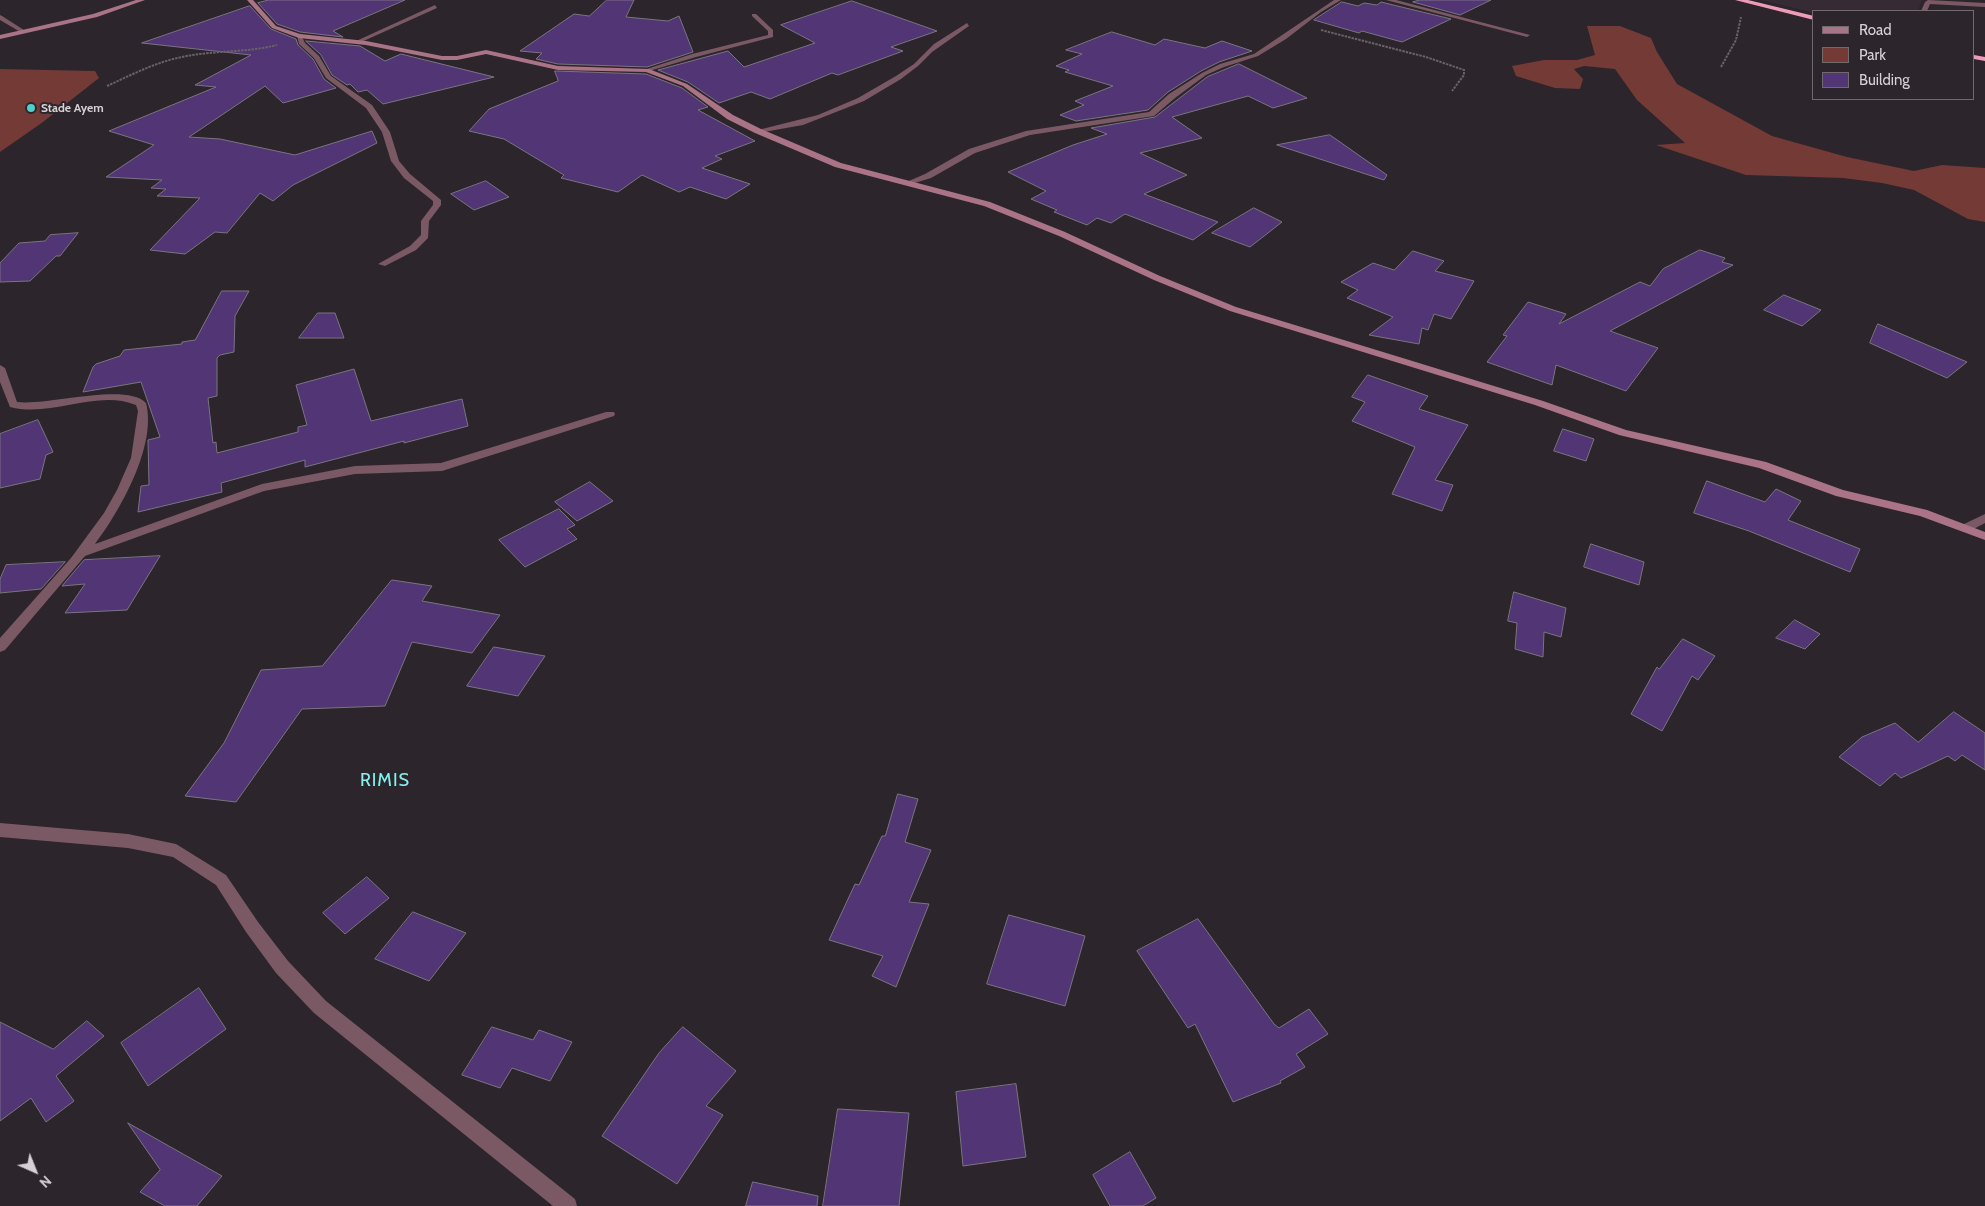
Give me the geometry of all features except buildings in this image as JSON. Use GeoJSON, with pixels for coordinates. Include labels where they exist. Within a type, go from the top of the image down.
{"type":"FeatureCollection","features":[{"type":"Feature","properties":{"kind":"highway"},"geometry":{"type":"LineString","coordinates":[[1742,1],[1812,18]]}},
{"type":"Feature","properties":{"kind":"street"},"geometry":{"type":"LineString","coordinates":[[0,37],[95,16],[142,0]]}},
{"type":"Feature","properties":{"kind":"street"},"geometry":{"type":"LineString","coordinates":[[250,0],[274,27],[299,36],[357,42],[442,58],[457,58],[486,52],[506,58],[558,68],[647,70],[694,55],[771,36],[772,30],[754,15]]}},
{"type":"Feature","properties":{"kind":"street"},"geometry":{"type":"LineString","coordinates":[[908,183],[928,176],[972,151],[1029,133],[1151,114],[1172,96],[1204,74],[1222,65],[1245,60],[1256,55],[1338,0]]}},
{"type":"Feature","properties":{"kind":"street"},"geometry":{"type":"LineString","coordinates":[[1389,0],[1527,35]]}},
{"type":"Feature","properties":{"kind":"street"},"geometry":{"type":"LineString","coordinates":[[1929,1],[1985,4]]}},
{"type":"Feature","properties":{"kind":"street"},"geometry":{"type":"LineString","coordinates":[[357,42],[435,7]]}},
{"type":"Feature","properties":{"kind":"street"},"geometry":{"type":"LineString","coordinates":[[0,17],[24,32]]}},
{"type":"Feature","properties":{"kind":"street"},"geometry":{"type":"LineString","coordinates":[[758,131],[819,118],[857,101],[915,65],[931,49],[967,25]]}},
{"type":"Feature","properties":{"kind":"street"},"geometry":{"type":"LineString","coordinates":[[299,36],[302,44],[317,57],[328,77],[369,107],[386,132],[395,161],[407,176],[438,200],[437,205],[425,222],[425,236],[413,248],[382,264]]}},
{"type":"Feature","properties":{"kind":"street"},"geometry":{"type":"LineString","coordinates":[[647,70],[685,86],[707,99],[730,117],[758,131],[838,165],[988,204],[1020,216],[1156,278],[1233,309],[1539,404],[1622,433],[1762,465],[1840,493],[1923,513],[1985,536]]}},
{"type":"Feature","properties":{"kind":"street"},"geometry":{"type":"LineString","coordinates":[[0,368],[6,381],[10,401],[14,405],[43,407],[132,397],[141,403],[141,430],[135,462],[122,492],[95,534],[0,647]]}},
{"type":"Feature","properties":{"kind":"street"},"geometry":{"type":"LineString","coordinates":[[79,554],[262,488],[315,476],[355,470],[442,467],[610,414]]}},
{"type":"Feature","properties":{"kind":"street"},"geometry":{"type":"LineString","coordinates":[[1966,528],[1985,518]]}},
{"type":"Feature","properties":{"kind":"street"},"geometry":{"type":"LineString","coordinates":[[0,830],[128,841],[176,851],[222,880],[252,927],[282,967],[320,1007],[568,1206]]}},
{"type":"Feature","properties":{"kind":"path"},"geometry":{"type":"LineString","coordinates":[[1721,67],[1736,40],[1742,1]]}},
{"type":"Feature","properties":{"kind":"path"},"geometry":{"type":"LineString","coordinates":[[1304,23],[1322,30],[1426,57],[1464,70],[1464,75],[1452,91]]}},
{"type":"Feature","properties":{"kind":"path"},"geometry":{"type":"LineString","coordinates":[[107,86],[163,61],[192,55],[254,51],[299,36]]}},
{"type":"Feature","properties":{"kind":"shaded area"},"geometry":{"type":"Polygon","coordinates":[[[1761,0],[1922,0],[1918,10],[1812,10],[1812,13],[1761,0]]]}},
{"type":"Feature","properties":{"kind":"green space"},"geometry":{"type":"Polygon","coordinates":[[[1587,26],[1620,26],[1651,38],[1657,52],[1677,84],[1772,136],[1847,157],[1914,171],[1942,165],[1985,168],[1985,222],[1968,219],[1914,190],[1882,183],[1843,178],[1746,175],[1656,145],[1685,143],[1637,100],[1615,69],[1584,66],[1574,69],[1583,79],[1580,89],[1555,88],[1516,76],[1512,66],[1544,60],[1577,60],[1595,55],[1587,26]]]}},
{"type":"Feature","properties":{"kind":"green space","name":"Stade Ayem"},"geometry":{"type":"Polygon","coordinates":[[[0,69],[95,71],[99,78],[43,122],[0,152],[0,69]]]}},
{"type":"Feature","properties":{"kind":"place","name":"Stade Ayem"},"geometry":{"type":"Point","coordinates":[31,108]}},
{"type":"Feature","properties":{"kind":"district","name":"RIMIS"},"geometry":{"type":"Point","coordinates":[385,781]}}]}
